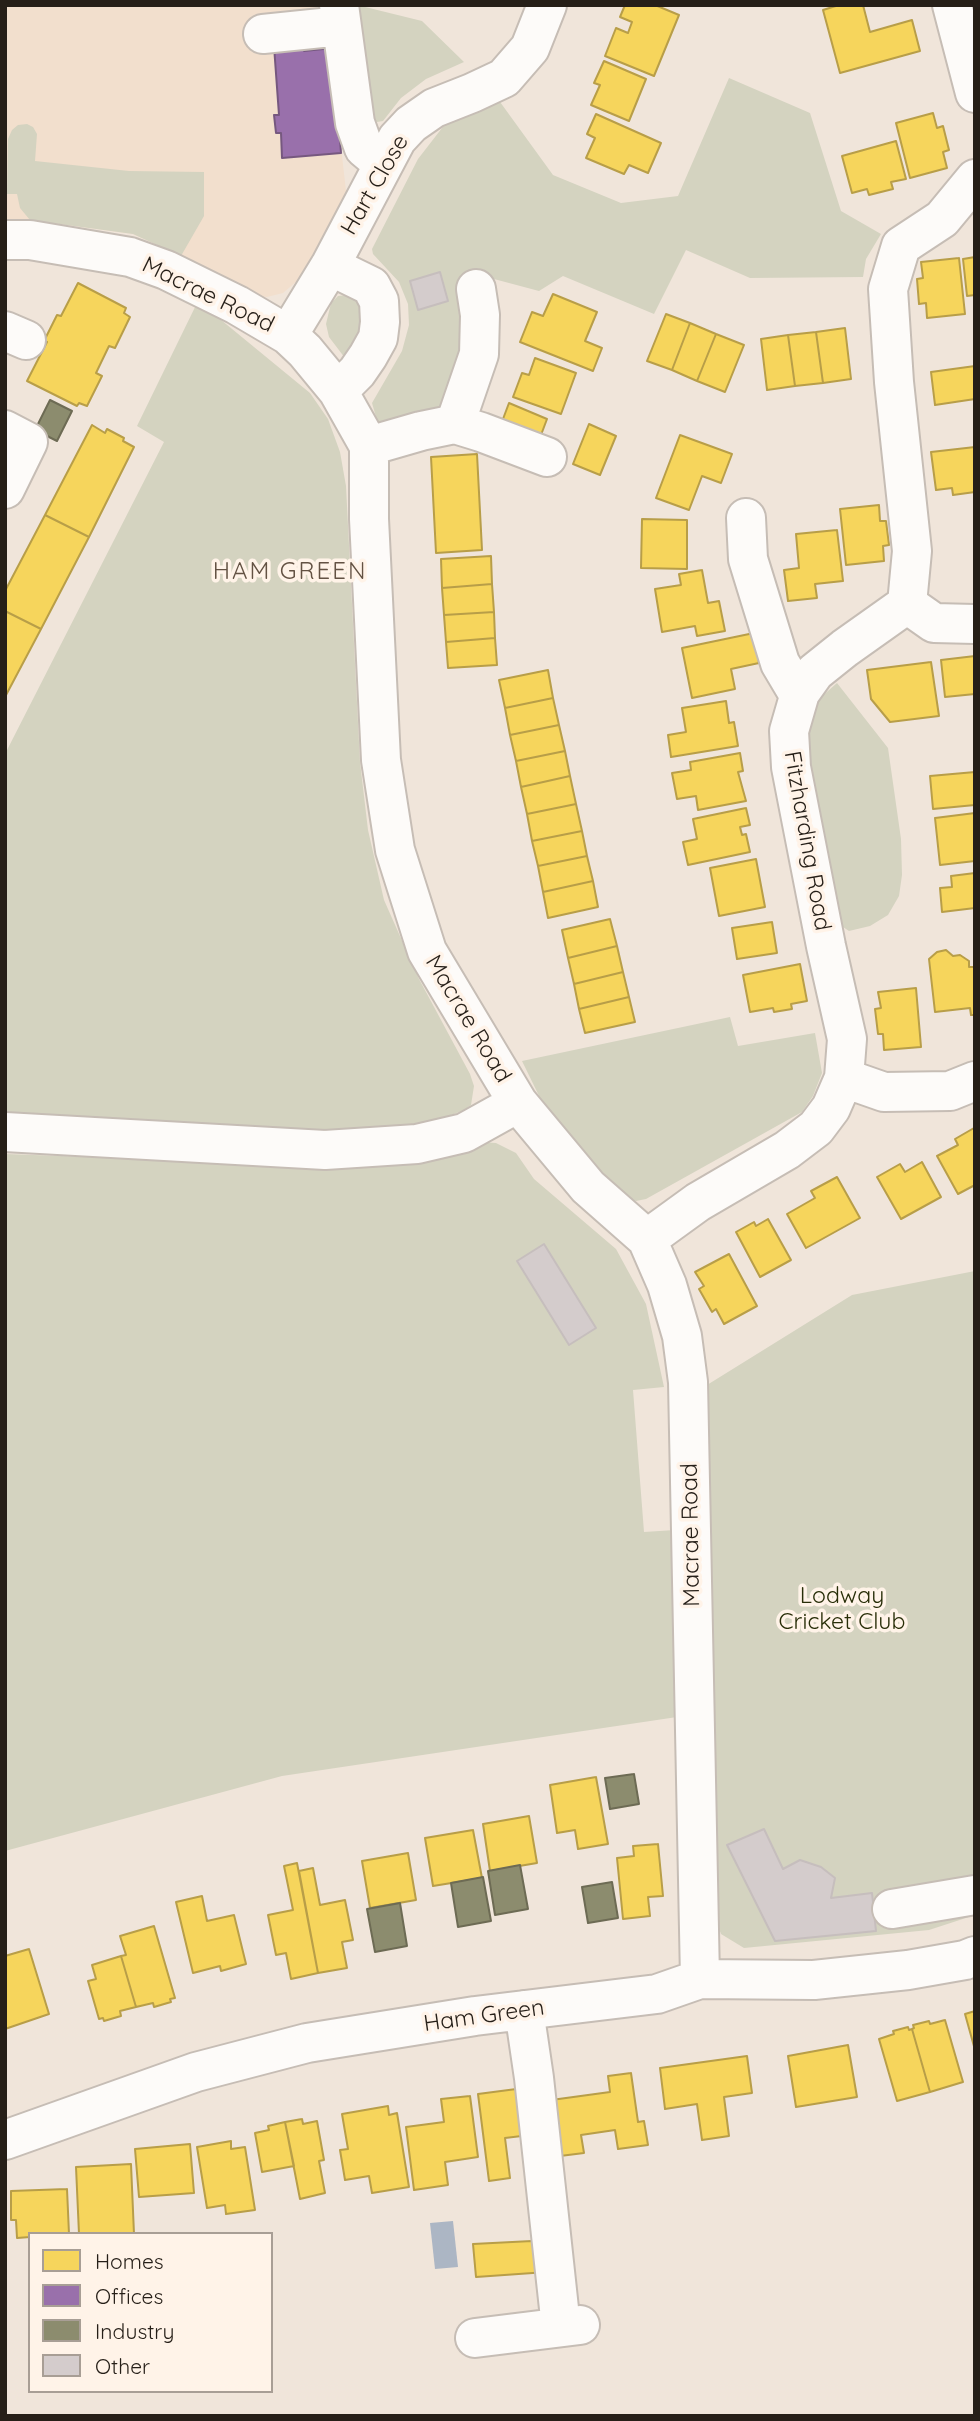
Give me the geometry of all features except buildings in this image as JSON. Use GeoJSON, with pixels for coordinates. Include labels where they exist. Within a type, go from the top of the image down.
{"type":"FeatureCollection","features":[{"type":"Feature","properties":{"kind":"street","name":"Hart Close"},"geometry":{"type":"LineString","coordinates":[[288,335],[330,266],[397,139],[411,124],[434,107],[504,78],[530,48],[547,5]]}},
{"type":"Feature","properties":{"kind":"street"},"geometry":{"type":"LineString","coordinates":[[952,5],[975,93]]}},
{"type":"Feature","properties":{"kind":"street"},"geometry":{"type":"LineString","coordinates":[[262,34],[340,16],[355,122],[364,148],[383,164]]}},
{"type":"Feature","properties":{"kind":"street"},"geometry":{"type":"LineString","coordinates":[[975,179],[942,219],[901,246],[888,289],[894,382],[912,551],[907,604],[934,623],[975,624]]}},
{"type":"Feature","properties":{"kind":"street","name":"Macrae Road"},"geometry":{"type":"LineString","coordinates":[[5,240],[30,240],[130,257],[178,275],[237,305],[288,335],[305,351],[338,391],[369,446],[369,519],[381,760],[395,850],[427,951],[518,1103],[588,1187],[647,1239],[671,1298],[682,1336],[688,1382],[700,1979]]}},
{"type":"Feature","properties":{"kind":"street"},"geometry":{"type":"LineString","coordinates":[[330,266],[370,286],[379,301],[380,322],[377,338],[357,372],[338,391]]}},
{"type":"Feature","properties":{"kind":"street"},"geometry":{"type":"LineString","coordinates":[[455,424],[478,354],[480,315],[476,289]]}},
{"type":"Feature","properties":{"kind":"street"},"geometry":{"type":"LineString","coordinates":[[369,446],[455,424],[547,457]]}},
{"type":"Feature","properties":{"kind":"street"},"geometry":{"type":"LineString","coordinates":[[5,430],[29,442],[5,489]]}},
{"type":"Feature","properties":{"kind":"street"},"geometry":{"type":"LineString","coordinates":[[746,518],[748,559],[780,663],[799,695]]}},
{"type":"Feature","properties":{"kind":"street","name":"Fitzharding Road"},"geometry":{"type":"LineString","coordinates":[[647,1239],[698,1202],[787,1150],[816,1128],[831,1108],[844,1078],[846,1039],[791,767],[789,731],[799,695],[816,672],[907,604]]}},
{"type":"Feature","properties":{"kind":"street"},"geometry":{"type":"LineString","coordinates":[[844,1078],[884,1091],[950,1091],[975,1081]]}},
{"type":"Feature","properties":{"kind":"street"},"geometry":{"type":"LineString","coordinates":[[5,1132],[326,1150],[417,1144],[464,1133],[518,1103]]}},
{"type":"Feature","properties":{"kind":"street"},"geometry":{"type":"LineString","coordinates":[[892,1909],[975,1895]]}},
{"type":"Feature","properties":{"kind":"street","name":"Ham Green"},"geometry":{"type":"LineString","coordinates":[[5,2140],[196,2072],[307,2043],[524,2010],[657,1994],[700,1979],[814,1980],[908,1970],[975,1956]]}},
{"type":"Feature","properties":{"kind":"street"},"geometry":{"type":"LineString","coordinates":[[475,2338],[571,2326],[524,2010]]}},
{"type":"Feature","properties":{"kind":"shaded area"},"geometry":{"type":"Polygon","coordinates":[[[5,5],[325,5],[346,191],[323,244],[297,281],[283,293],[267,297],[250,295],[181,256],[133,234],[30,220],[5,223],[5,5]]]}},
{"type":"Feature","properties":{"kind":"green space"},"geometry":{"type":"Polygon","coordinates":[[[357,5],[422,21],[464,62],[426,79],[401,98],[383,121],[377,122],[373,119],[357,5]]]}},
{"type":"Feature","properties":{"kind":"green space"},"geometry":{"type":"Polygon","coordinates":[[[729,78],[810,113],[841,211],[881,234],[866,259],[863,277],[750,278],[686,250],[654,314],[563,276],[539,291],[494,279],[458,282],[460,351],[442,405],[427,424],[382,438],[372,403],[402,351],[409,325],[408,304],[399,282],[373,254],[372,249],[418,159],[442,128],[455,117],[495,95],[553,175],[621,203],[678,196],[729,78]]]}},
{"type":"Feature","properties":{"kind":"green space"},"geometry":{"type":"Polygon","coordinates":[[[27,124],[33,127],[37,134],[35,161],[129,171],[204,172],[204,216],[181,256],[133,234],[30,220],[20,208],[17,194],[7,194],[8,139],[18,125],[27,124]]]}},
{"type":"Feature","properties":{"kind":"green space"},"geometry":{"type":"Polygon","coordinates":[[[338,296],[357,297],[369,318],[348,362],[329,337],[326,324],[331,303],[338,296]]]}},
{"type":"Feature","properties":{"kind":"green space"},"geometry":{"type":"Polygon","coordinates":[[[198,301],[310,393],[328,419],[340,452],[346,486],[360,762],[368,830],[384,900],[419,979],[474,1086],[471,1105],[426,1125],[362,1132],[5,1122],[5,754],[164,442],[137,426],[198,301]]]}},
{"type":"Feature","properties":{"kind":"green space"},"geometry":{"type":"Polygon","coordinates":[[[837,683],[888,748],[901,839],[902,875],[899,896],[888,915],[870,926],[849,931],[840,925],[806,745],[812,709],[837,683]]]}},
{"type":"Feature","properties":{"kind":"green space"},"geometry":{"type":"Polygon","coordinates":[[[730,1017],[738,1046],[815,1033],[822,1073],[813,1096],[802,1112],[646,1199],[636,1201],[623,1194],[588,1163],[543,1104],[522,1061],[730,1017]]]}},
{"type":"Feature","properties":{"kind":"green space"},"geometry":{"type":"Polygon","coordinates":[[[481,1142],[496,1143],[516,1153],[534,1179],[616,1249],[646,1304],[664,1387],[633,1390],[644,1532],[675,1530],[677,1717],[282,1776],[5,1851],[5,1154],[347,1166],[481,1142]]]}},
{"type":"Feature","properties":{"kind":"green space","name":"Lodway Cricket Club"},"geometry":{"type":"Polygon","coordinates":[[[975,1271],[975,1915],[929,1930],[744,1948],[721,1934],[712,1908],[707,1385],[852,1295],[975,1271]]]}},
{"type":"Feature","properties":{"kind":"water"},"geometry":{"type":"Polygon","coordinates":[[[453,2221],[458,2267],[435,2269],[430,2223],[453,2221]]]}},
{"type":"Feature","properties":{"kind":"district","name":"HAM GREEN"},"geometry":{"type":"Point","coordinates":[290,572]}}]}
